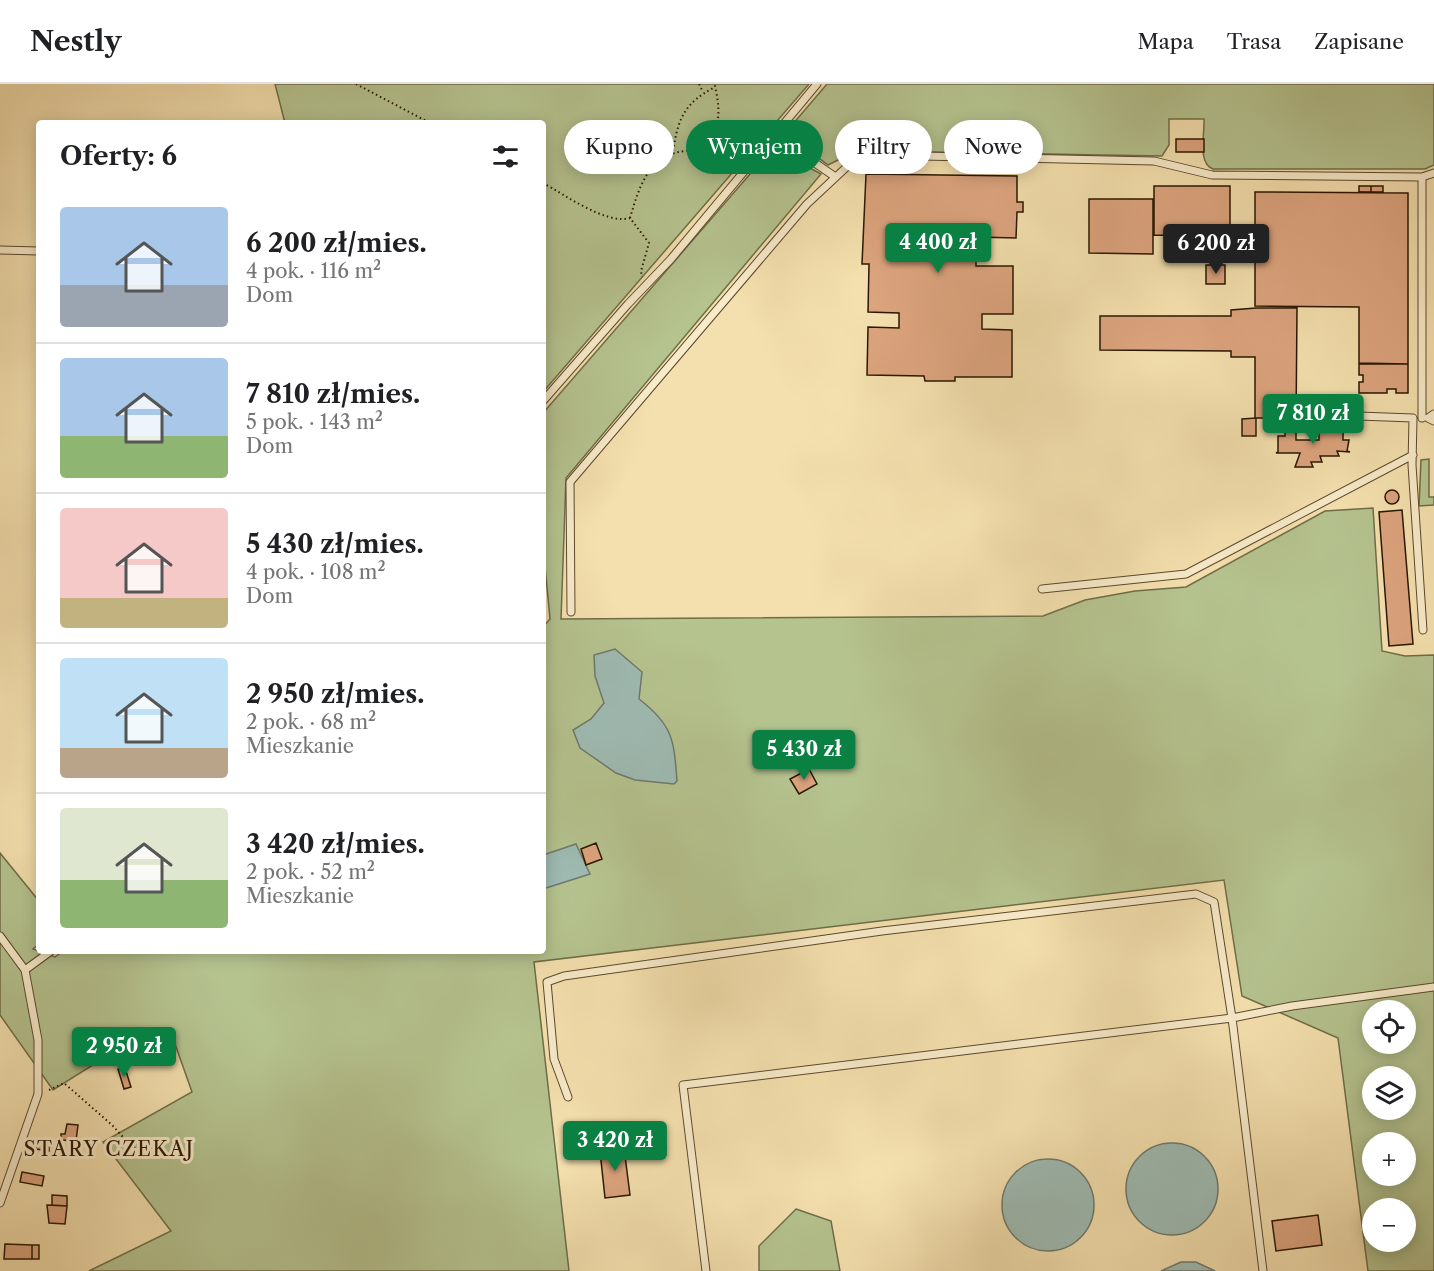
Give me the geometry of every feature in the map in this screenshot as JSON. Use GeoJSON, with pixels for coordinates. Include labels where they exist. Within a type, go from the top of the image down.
{"type":"FeatureCollection","features":[{"type":"Feature","properties":{"kind":"lane"},"geometry":{"type":"LineString","coordinates":[[787,120],[817,84]]}},
{"type":"Feature","properties":{"kind":"lane"},"geometry":{"type":"LineString","coordinates":[[571,612],[570,482],[734,288],[834,176],[853,161],[873,155],[1154,161],[1212,175],[1422,177],[1434,172]]}},
{"type":"Feature","properties":{"kind":"lane"},"geometry":{"type":"LineString","coordinates":[[823,168],[834,176]]}},
{"type":"Feature","properties":{"kind":"lane"},"geometry":{"type":"LineString","coordinates":[[546,398],[671,259],[742,174]]}},
{"type":"Feature","properties":{"kind":"lane"},"geometry":{"type":"LineString","coordinates":[[1304,414],[1429,418],[1422,177]]}},
{"type":"Feature","properties":{"kind":"lane"},"geometry":{"type":"LineString","coordinates":[[0,250],[36,251]]}},
{"type":"Feature","properties":{"kind":"lane"},"geometry":{"type":"LineString","coordinates":[[1413,418],[1423,630]]}},
{"type":"Feature","properties":{"kind":"lane"},"geometry":{"type":"LineString","coordinates":[[1042,589],[1186,574],[1413,455]]}},
{"type":"Feature","properties":{"kind":"lane"},"geometry":{"type":"LineString","coordinates":[[568,1097],[554,1059],[547,982],[564,976],[928,926],[1196,894],[1214,902],[1232,1018],[1263,1271]]}},
{"type":"Feature","properties":{"kind":"lane"},"geometry":{"type":"LineString","coordinates":[[0,936],[25,970],[38,1040],[38,1094],[0,1203]]}},
{"type":"Feature","properties":{"kind":"lane"},"geometry":{"type":"LineString","coordinates":[[25,970],[47,954]]}},
{"type":"Feature","properties":{"kind":"lane"},"geometry":{"type":"LineString","coordinates":[[706,1271],[683,1085],[1232,1018],[1292,1006],[1434,987]]}},
{"type":"Feature","properties":{"kind":"path"},"geometry":{"type":"LineString","coordinates":[[356,84],[424,120]]}},
{"type":"Feature","properties":{"kind":"path"},"geometry":{"type":"LineString","coordinates":[[699,84],[703,93]]}},
{"type":"Feature","properties":{"kind":"path"},"geometry":{"type":"LineString","coordinates":[[674,145],[677,128],[685,109],[715,86],[720,120],[710,140],[694,149],[674,151]]}},
{"type":"Feature","properties":{"kind":"path"},"geometry":{"type":"LineString","coordinates":[[630,218],[640,186],[648,174]]}},
{"type":"Feature","properties":{"kind":"path"},"geometry":{"type":"LineString","coordinates":[[546,185],[605,216],[622,220],[630,218]]}},
{"type":"Feature","properties":{"kind":"path"},"geometry":{"type":"LineString","coordinates":[[630,218],[649,243],[641,271],[645,286]]}},
{"type":"Feature","properties":{"kind":"path"},"geometry":{"type":"LineString","coordinates":[[38,1094],[64,1083],[112,1125],[133,1148],[146,1138]]}},
{"type":"Feature","properties":{"kind":"green space"},"geometry":{"type":"Polygon","coordinates":[[[275,84],[809,84],[778,120],[686,120],[686,174],[731,174],[546,389],[546,120],[284,120],[275,84]]]}},
{"type":"Feature","properties":{"kind":"green space"},"geometry":{"type":"Polygon","coordinates":[[[827,84],[1434,84],[1434,165],[1425,169],[1213,169],[1208,166],[1203,154],[1204,119],[1169,119],[1169,145],[1162,156],[1043,154],[1043,120],[944,120],[944,152],[932,152],[932,120],[835,120],[835,162],[828,165],[823,161],[823,120],[796,120],[827,84]]]}},
{"type":"Feature","properties":{"kind":"green space"},"geometry":{"type":"Polygon","coordinates":[[[750,174],[821,174],[566,478],[561,619],[1043,616],[1085,600],[1135,591],[1186,587],[1325,511],[1373,508],[1382,651],[1405,656],[1434,655],[1434,1271],[1368,1271],[1366,1252],[1416,1252],[1416,1198],[1362,1198],[1362,1224],[1338,1038],[1242,996],[1224,880],[534,962],[569,1271],[89,1271],[171,1231],[103,1142],[192,1092],[170,1030],[131,1041],[53,1090],[0,1015],[0,853],[36,897],[36,946],[33,949],[36,950],[36,954],[55,957],[59,954],[546,954],[546,624],[550,619],[546,577],[546,410],[750,174]]]}},
{"type":"Feature","properties":{"kind":"green space"},"geometry":{"type":"Polygon","coordinates":[[[1429,459],[1429,497],[1434,497],[1434,505],[1419,506],[1421,460],[1429,459]]]}},
{"type":"Feature","properties":{"kind":"green space"},"geometry":{"type":"Polygon","coordinates":[[[796,1209],[831,1221],[840,1271],[759,1271],[759,1246],[796,1209]]]}},
{"type":"Feature","properties":{"kind":"water"},"geometry":{"type":"Polygon","coordinates":[[[615,649],[642,672],[639,699],[659,717],[670,734],[676,767],[677,781],[674,784],[635,780],[616,773],[580,748],[573,730],[591,719],[604,703],[595,676],[594,655],[615,649]]]}},
{"type":"Feature","properties":{"kind":"water"},"geometry":{"type":"Polygon","coordinates":[[[576,844],[590,874],[546,888],[546,854],[576,844]]]}},
{"type":"Feature","properties":{"kind":"water"},"geometry":{"type":"Polygon","coordinates":[[[1172,1143],[1189,1147],[1204,1157],[1214,1172],[1218,1189],[1214,1206],[1204,1221],[1189,1231],[1172,1235],[1155,1231],[1140,1221],[1130,1206],[1126,1189],[1130,1172],[1140,1157],[1155,1147],[1172,1143]]]}},
{"type":"Feature","properties":{"kind":"water"},"geometry":{"type":"Polygon","coordinates":[[[1048,1159],[1066,1163],[1080,1173],[1090,1187],[1094,1205],[1090,1223],[1080,1237],[1066,1247],[1048,1251],[1030,1247],[1016,1237],[1006,1223],[1002,1205],[1006,1187],[1016,1173],[1030,1163],[1048,1159]]]}},
{"type":"Feature","properties":{"kind":"water"},"geometry":{"type":"Polygon","coordinates":[[[1181,1262],[1196,1262],[1215,1271],[1161,1271],[1181,1262]]]}},
{"type":"Feature","properties":{"kind":"building"},"geometry":{"type":"Polygon","coordinates":[[[1176,139],[1204,139],[1204,152],[1176,152],[1176,139]]]}},
{"type":"Feature","properties":{"kind":"building"},"geometry":{"type":"Polygon","coordinates":[[[866,174],[1017,176],[1017,202],[1023,202],[1023,212],[1017,212],[1016,238],[976,237],[976,266],[1013,266],[1013,314],[982,314],[982,329],[1012,330],[1012,377],[955,377],[955,381],[925,381],[924,376],[867,375],[868,327],[899,328],[899,313],[868,312],[869,264],[862,264],[866,174]]]}},
{"type":"Feature","properties":{"kind":"building"},"geometry":{"type":"Polygon","coordinates":[[[1154,186],[1230,186],[1230,236],[1154,235],[1154,186]]]}},
{"type":"Feature","properties":{"kind":"building"},"geometry":{"type":"Polygon","coordinates":[[[1359,186],[1371,186],[1371,192],[1359,192],[1359,186]]]}},
{"type":"Feature","properties":{"kind":"building"},"geometry":{"type":"Polygon","coordinates":[[[1371,186],[1383,186],[1383,192],[1371,192],[1371,186]]]}},
{"type":"Feature","properties":{"kind":"building"},"geometry":{"type":"Polygon","coordinates":[[[1255,192],[1408,193],[1408,364],[1359,363],[1359,307],[1255,306],[1255,192]]]}},
{"type":"Feature","properties":{"kind":"building"},"geometry":{"type":"Polygon","coordinates":[[[1089,199],[1153,199],[1153,254],[1089,253],[1089,199]]]}},
{"type":"Feature","properties":{"kind":"building"},"geometry":{"type":"Polygon","coordinates":[[[1206,265],[1225,265],[1225,284],[1206,284],[1206,265]]]}},
{"type":"Feature","properties":{"kind":"building"},"geometry":{"type":"Polygon","coordinates":[[[1297,308],[1296,424],[1290,424],[1290,418],[1255,418],[1255,357],[1231,357],[1231,351],[1100,350],[1100,316],[1231,316],[1231,310],[1297,308]]]}},
{"type":"Feature","properties":{"kind":"building"},"geometry":{"type":"Polygon","coordinates":[[[1359,364],[1408,364],[1408,393],[1396,393],[1396,389],[1387,389],[1387,393],[1359,393],[1359,382],[1363,382],[1363,375],[1359,375],[1359,364]]]}},
{"type":"Feature","properties":{"kind":"building"},"geometry":{"type":"Polygon","coordinates":[[[1256,418],[1256,436],[1242,436],[1242,419],[1256,418]]]}},
{"type":"Feature","properties":{"kind":"building"},"geometry":{"type":"Polygon","coordinates":[[[1285,424],[1296,424],[1296,440],[1319,440],[1319,427],[1343,427],[1343,440],[1349,440],[1347,451],[1350,452],[1337,451],[1339,456],[1320,456],[1322,462],[1311,462],[1313,467],[1295,467],[1300,453],[1276,453],[1278,452],[1278,436],[1285,436],[1285,424]]]}},
{"type":"Feature","properties":{"kind":"building"},"geometry":{"type":"Polygon","coordinates":[[[1392,490],[1397,492],[1399,497],[1397,502],[1392,504],[1387,502],[1385,497],[1387,492],[1392,490]]]}},
{"type":"Feature","properties":{"kind":"building"},"geometry":{"type":"Polygon","coordinates":[[[1402,510],[1413,644],[1389,646],[1379,512],[1402,510]]]}},
{"type":"Feature","properties":{"kind":"building"},"geometry":{"type":"Polygon","coordinates":[[[809,769],[817,784],[799,794],[790,779],[809,769]]]}},
{"type":"Feature","properties":{"kind":"building"},"geometry":{"type":"Polygon","coordinates":[[[596,843],[602,859],[586,865],[581,849],[596,843]]]}},
{"type":"Feature","properties":{"kind":"building"},"geometry":{"type":"Polygon","coordinates":[[[125,1068],[131,1087],[124,1089],[118,1069],[125,1068]]]}},
{"type":"Feature","properties":{"kind":"building"},"geometry":{"type":"Polygon","coordinates":[[[67,1124],[78,1125],[76,1141],[61,1140],[61,1134],[65,1134],[67,1124]]]}},
{"type":"Feature","properties":{"kind":"building"},"geometry":{"type":"Polygon","coordinates":[[[663,1125],[666,1149],[631,1154],[628,1129],[663,1125]]]}},
{"type":"Feature","properties":{"kind":"building"},"geometry":{"type":"Polygon","coordinates":[[[618,1127],[619,1138],[629,1137],[630,1142],[602,1145],[600,1129],[618,1127]]]}},
{"type":"Feature","properties":{"kind":"building"},"geometry":{"type":"Polygon","coordinates":[[[37,1143],[49,1145],[49,1151],[36,1149],[37,1143]]]}},
{"type":"Feature","properties":{"kind":"building"},"geometry":{"type":"Polygon","coordinates":[[[610,1144],[610,1149],[624,1148],[630,1195],[605,1198],[600,1151],[606,1150],[605,1145],[610,1144]]]}},
{"type":"Feature","properties":{"kind":"building"},"geometry":{"type":"Polygon","coordinates":[[[22,1172],[44,1176],[42,1186],[20,1182],[22,1172]]]}},
{"type":"Feature","properties":{"kind":"building"},"geometry":{"type":"Polygon","coordinates":[[[52,1195],[67,1196],[67,1206],[52,1205],[52,1195]]]}},
{"type":"Feature","properties":{"kind":"building"},"geometry":{"type":"Polygon","coordinates":[[[47,1205],[67,1206],[65,1224],[49,1223],[47,1205]]]}},
{"type":"Feature","properties":{"kind":"building"},"geometry":{"type":"Polygon","coordinates":[[[1318,1215],[1322,1245],[1276,1251],[1272,1221],[1318,1215]]]}},
{"type":"Feature","properties":{"kind":"building"},"geometry":{"type":"Polygon","coordinates":[[[5,1244],[32,1245],[32,1259],[4,1259],[5,1244]]]}},
{"type":"Feature","properties":{"kind":"building"},"geometry":{"type":"Polygon","coordinates":[[[32,1245],[39,1245],[39,1259],[32,1259],[32,1245]]]}},
{"type":"Feature","properties":{"kind":"district","name":"STARY CZEKAJ"},"geometry":{"type":"Point","coordinates":[109,1149]}}]}
